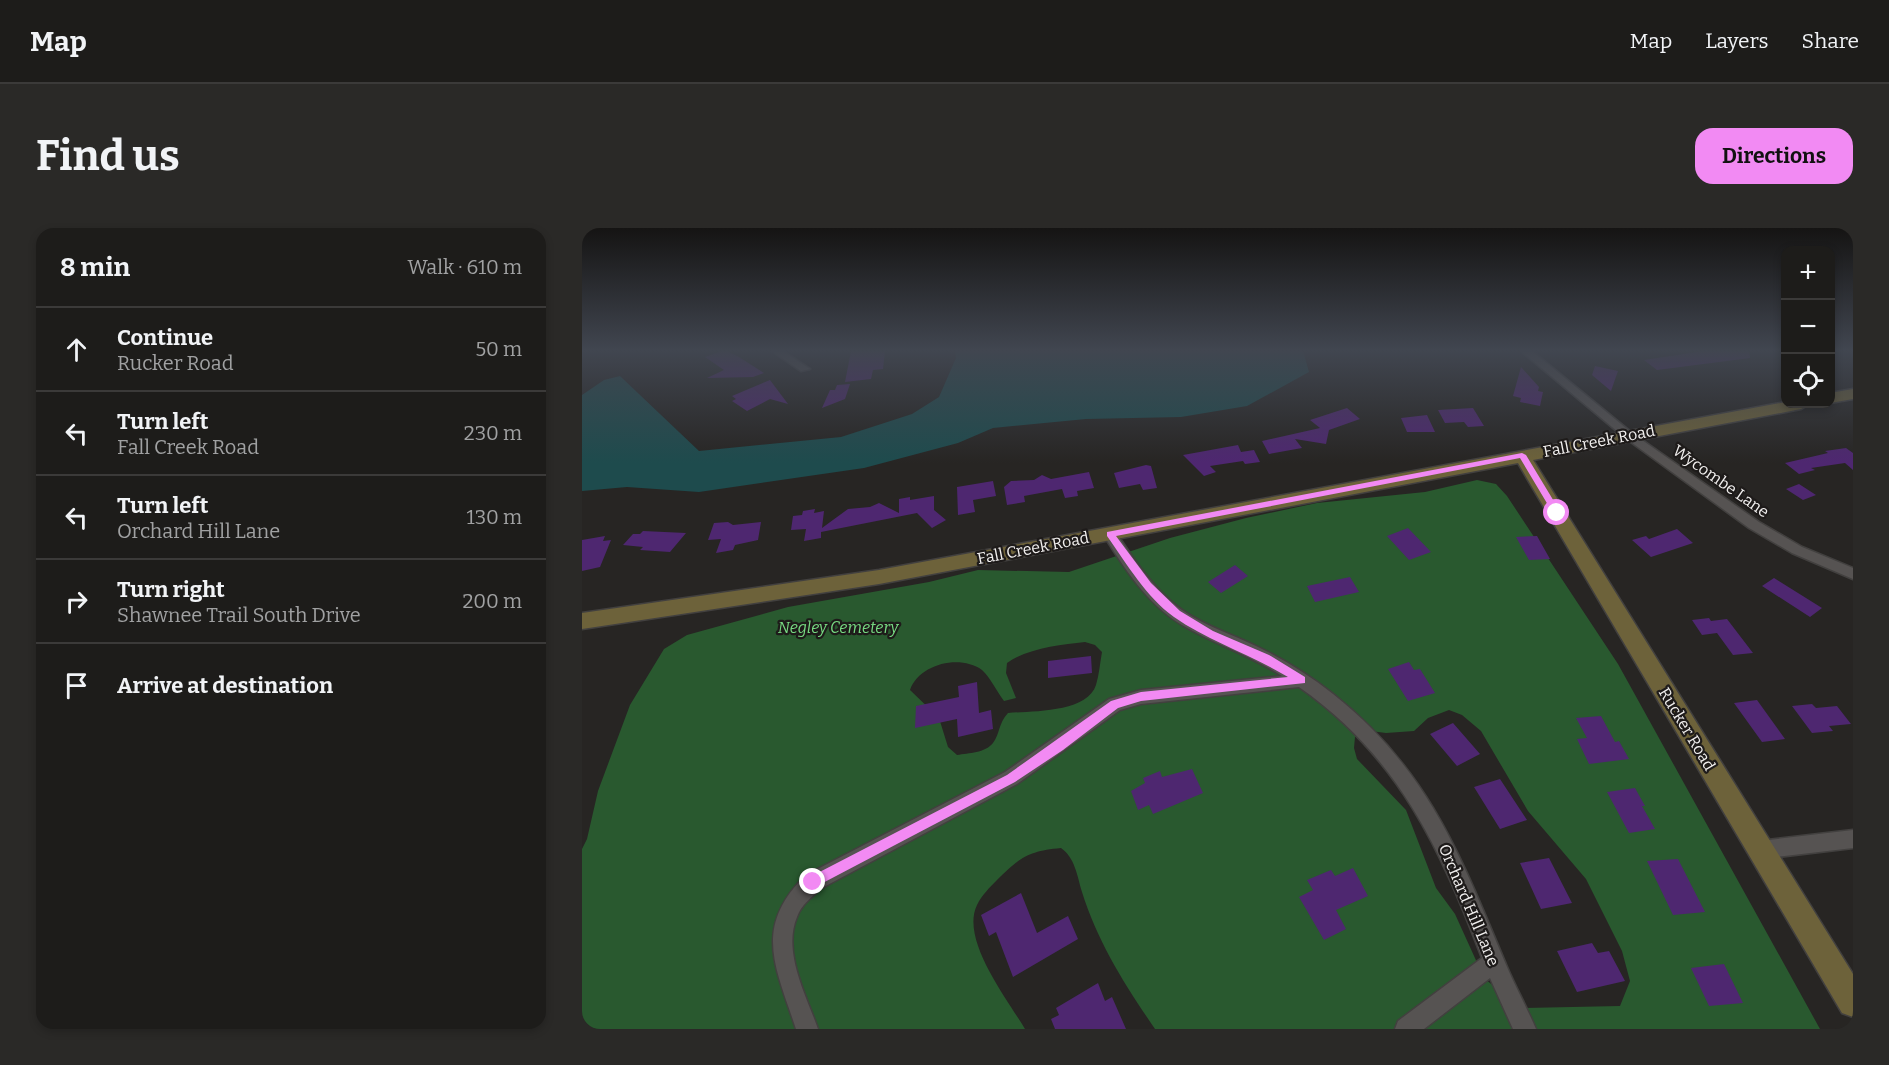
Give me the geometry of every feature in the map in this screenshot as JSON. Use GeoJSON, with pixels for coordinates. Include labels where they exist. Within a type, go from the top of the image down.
{"type":"FeatureCollection","features":[{"type":"Feature","properties":{"kind":"main road"},"geometry":{"type":"LineString","coordinates":[[1835,397],[1853,394]]}},
{"type":"Feature","properties":{"kind":"main road","name":"Fall Creek Road"},"geometry":{"type":"LineString","coordinates":[[582,621],[842,584],[1781,408]]}},
{"type":"Feature","properties":{"kind":"main road","name":"Rucker Road"},"geometry":{"type":"LineString","coordinates":[[1522,455],[1853,1002]]}},
{"type":"Feature","properties":{"kind":"street","name":"Wycombe Lane"},"geometry":{"type":"LineString","coordinates":[[1571,388],[1628,435],[1760,529],[1797,550],[1853,574]]}},
{"type":"Feature","properties":{"kind":"street","name":"Orchard Hill Lane"},"geometry":{"type":"LineString","coordinates":[[1110,534],[1147,586],[1176,614],[1209,633],[1266,658],[1302,680],[1363,731],[1414,793],[1455,863],[1493,963],[1525,1029]]}},
{"type":"Feature","properties":{"kind":"street"},"geometry":{"type":"LineString","coordinates":[[807,1029],[782,948],[781,934],[784,918],[791,904],[813,882],[1011,778],[1115,704],[1141,697],[1302,680]]}},
{"type":"Feature","properties":{"kind":"street"},"geometry":{"type":"LineString","coordinates":[[1760,850],[1853,840]]}},
{"type":"Feature","properties":{"kind":"street"},"geometry":{"type":"LineString","coordinates":[[1406,1029],[1493,963]]}},
{"type":"Feature","properties":{"kind":"green space","name":"Negley Cemetery"},"geometry":{"type":"Polygon","coordinates":[[[1477,480],[1496,484],[1507,496],[1618,664],[1820,1029],[1155,1029],[1104,946],[1088,911],[1077,873],[1066,852],[1061,848],[1033,853],[1012,866],[981,898],[973,919],[980,952],[988,969],[1025,1029],[582,1029],[582,849],[587,839],[598,791],[630,705],[664,649],[687,635],[788,607],[929,582],[978,570],[1069,572],[1170,538],[1246,518],[1317,503],[1425,492],[1477,480]],[[1085,642],[1034,651],[1007,663],[1006,673],[1016,698],[1004,701],[982,670],[973,665],[952,662],[931,668],[922,674],[910,690],[939,718],[948,747],[957,755],[976,752],[986,749],[993,743],[1008,713],[1057,709],[1082,701],[1091,694],[1096,685],[1102,652],[1095,645],[1085,642]],[[1449,710],[1428,718],[1414,731],[1386,733],[1363,730],[1355,737],[1354,748],[1357,759],[1406,810],[1436,888],[1455,914],[1484,978],[1520,1008],[1620,1006],[1630,981],[1622,951],[1586,879],[1528,811],[1481,731],[1462,715],[1449,710]]]}},
{"type":"Feature","properties":{"kind":"water"},"geometry":{"type":"Polygon","coordinates":[[[592,388],[633,388],[699,451],[841,437],[912,414],[939,397],[943,388],[1279,388],[1247,406],[1181,417],[1086,419],[993,428],[958,443],[864,468],[699,492],[627,487],[582,491],[582,395],[592,388]]]}},
{"type":"Feature","properties":{"kind":"building"},"geometry":{"type":"Polygon","coordinates":[[[750,388],[776,388],[788,404],[770,399],[747,411],[732,401],[736,399],[732,396],[750,388]]]}},
{"type":"Feature","properties":{"kind":"building"},"geometry":{"type":"Polygon","coordinates":[[[849,388],[845,399],[822,408],[830,390],[849,388]]]}},
{"type":"Feature","properties":{"kind":"building"},"geometry":{"type":"Polygon","coordinates":[[[1515,388],[1539,388],[1538,391],[1543,392],[1540,406],[1520,402],[1521,398],[1513,396],[1515,388]]]}},
{"type":"Feature","properties":{"kind":"building"},"geometry":{"type":"Polygon","coordinates":[[[1347,408],[1360,419],[1329,430],[1326,444],[1295,439],[1302,448],[1269,454],[1262,441],[1320,428],[1310,420],[1347,408]]]}},
{"type":"Feature","properties":{"kind":"building"},"geometry":{"type":"Polygon","coordinates":[[[1473,408],[1484,426],[1468,427],[1464,422],[1445,423],[1438,410],[1473,408]]]}},
{"type":"Feature","properties":{"kind":"building"},"geometry":{"type":"Polygon","coordinates":[[[1427,415],[1435,432],[1407,432],[1401,418],[1427,415]]]}},
{"type":"Feature","properties":{"kind":"building"},"geometry":{"type":"Polygon","coordinates":[[[1238,445],[1241,452],[1254,450],[1260,462],[1245,464],[1243,461],[1210,466],[1216,472],[1204,476],[1183,455],[1238,445]]]}},
{"type":"Feature","properties":{"kind":"building"},"geometry":{"type":"Polygon","coordinates":[[[1846,448],[1853,453],[1853,470],[1845,463],[1811,468],[1815,470],[1799,474],[1785,463],[1828,453],[1825,451],[1846,448]]]}},
{"type":"Feature","properties":{"kind":"building"},"geometry":{"type":"Polygon","coordinates":[[[1146,465],[1151,466],[1157,488],[1143,490],[1140,484],[1119,488],[1114,473],[1146,465]]]}},
{"type":"Feature","properties":{"kind":"building"},"geometry":{"type":"Polygon","coordinates":[[[1089,472],[1094,488],[1077,491],[1078,496],[1065,498],[1062,489],[1024,496],[1025,502],[1007,505],[1004,487],[1011,481],[1034,480],[1042,475],[1051,479],[1089,472]]]}},
{"type":"Feature","properties":{"kind":"building"},"geometry":{"type":"Polygon","coordinates":[[[993,481],[996,496],[973,500],[975,512],[958,515],[957,487],[993,481]]]}},
{"type":"Feature","properties":{"kind":"building"},"geometry":{"type":"Polygon","coordinates":[[[1799,484],[1816,495],[1803,500],[1786,489],[1799,484]]]}},
{"type":"Feature","properties":{"kind":"building"},"geometry":{"type":"Polygon","coordinates":[[[934,496],[934,510],[946,520],[932,528],[917,513],[821,532],[821,538],[804,541],[806,529],[791,530],[793,516],[802,515],[803,511],[815,509],[814,513],[824,511],[822,528],[848,509],[870,507],[879,503],[899,513],[899,499],[910,497],[910,500],[934,496]]]}},
{"type":"Feature","properties":{"kind":"building"},"geometry":{"type":"Polygon","coordinates":[[[728,522],[733,525],[761,522],[758,540],[735,545],[733,550],[716,553],[721,539],[708,540],[714,523],[728,522]]]}},
{"type":"Feature","properties":{"kind":"building"},"geometry":{"type":"Polygon","coordinates":[[[1408,528],[1431,552],[1409,560],[1387,536],[1408,528]]]}},
{"type":"Feature","properties":{"kind":"building"},"geometry":{"type":"Polygon","coordinates":[[[1677,529],[1693,543],[1651,557],[1632,540],[1646,536],[1649,539],[1677,529]]]}},
{"type":"Feature","properties":{"kind":"building"},"geometry":{"type":"Polygon","coordinates":[[[643,531],[686,533],[670,552],[640,550],[643,547],[623,545],[633,534],[640,534],[643,531]]]}},
{"type":"Feature","properties":{"kind":"building"},"geometry":{"type":"Polygon","coordinates":[[[605,536],[603,541],[611,540],[600,567],[582,571],[582,540],[605,536]]]}},
{"type":"Feature","properties":{"kind":"building"},"geometry":{"type":"Polygon","coordinates":[[[1537,536],[1550,559],[1529,560],[1516,537],[1537,536]]]}},
{"type":"Feature","properties":{"kind":"building"},"geometry":{"type":"Polygon","coordinates":[[[1235,565],[1248,576],[1221,593],[1208,582],[1235,565]]]}},
{"type":"Feature","properties":{"kind":"building"},"geometry":{"type":"Polygon","coordinates":[[[1350,577],[1359,592],[1315,602],[1307,586],[1350,577]]]}},
{"type":"Feature","properties":{"kind":"building"},"geometry":{"type":"Polygon","coordinates":[[[1774,578],[1822,608],[1810,617],[1762,586],[1774,578]]]}},
{"type":"Feature","properties":{"kind":"building"},"geometry":{"type":"Polygon","coordinates":[[[1709,618],[1711,621],[1727,619],[1753,653],[1733,655],[1717,633],[1702,635],[1692,620],[1709,618]]]}},
{"type":"Feature","properties":{"kind":"building"},"geometry":{"type":"Polygon","coordinates":[[[1091,656],[1092,673],[1048,678],[1048,661],[1091,656]]]}},
{"type":"Feature","properties":{"kind":"building"},"geometry":{"type":"Polygon","coordinates":[[[1409,662],[1414,670],[1420,669],[1435,693],[1408,701],[1388,669],[1409,662]]]}},
{"type":"Feature","properties":{"kind":"building"},"geometry":{"type":"Polygon","coordinates":[[[977,682],[979,713],[991,710],[993,729],[958,737],[957,719],[915,728],[916,706],[959,697],[958,686],[977,682]]]}},
{"type":"Feature","properties":{"kind":"building"},"geometry":{"type":"Polygon","coordinates":[[[1757,700],[1785,739],[1762,742],[1734,703],[1757,700]]]}},
{"type":"Feature","properties":{"kind":"building"},"geometry":{"type":"Polygon","coordinates":[[[1812,704],[1816,708],[1837,706],[1851,724],[1829,726],[1833,731],[1812,733],[1792,706],[1812,704]]]}},
{"type":"Feature","properties":{"kind":"building"},"geometry":{"type":"Polygon","coordinates":[[[1601,716],[1615,742],[1619,741],[1629,759],[1589,764],[1577,739],[1587,738],[1576,718],[1601,716]]]}},
{"type":"Feature","properties":{"kind":"building"},"geometry":{"type":"Polygon","coordinates":[[[1453,723],[1480,754],[1457,766],[1430,734],[1453,723]]]}},
{"type":"Feature","properties":{"kind":"building"},"geometry":{"type":"Polygon","coordinates":[[[1192,769],[1203,793],[1153,814],[1149,805],[1138,810],[1131,791],[1145,783],[1143,778],[1160,771],[1162,777],[1192,769]]]}},
{"type":"Feature","properties":{"kind":"building"},"geometry":{"type":"Polygon","coordinates":[[[1500,779],[1527,820],[1500,829],[1474,787],[1500,779]]]}},
{"type":"Feature","properties":{"kind":"building"},"geometry":{"type":"Polygon","coordinates":[[[1635,788],[1655,829],[1629,833],[1607,792],[1635,788]]]}},
{"type":"Feature","properties":{"kind":"building"},"geometry":{"type":"Polygon","coordinates":[[[1549,858],[1572,903],[1541,909],[1520,863],[1549,858]]]}},
{"type":"Feature","properties":{"kind":"building"},"geometry":{"type":"Polygon","coordinates":[[[1678,859],[1705,912],[1673,915],[1647,861],[1678,859]]]}},
{"type":"Feature","properties":{"kind":"building"},"geometry":{"type":"Polygon","coordinates":[[[1353,868],[1368,896],[1336,910],[1346,929],[1324,940],[1299,897],[1313,890],[1307,880],[1331,870],[1335,876],[1353,868]]]}},
{"type":"Feature","properties":{"kind":"building"},"geometry":{"type":"Polygon","coordinates":[[[1021,893],[1037,933],[1068,916],[1078,939],[1013,977],[996,932],[989,936],[981,915],[1021,893]]]}},
{"type":"Feature","properties":{"kind":"building"},"geometry":{"type":"Polygon","coordinates":[[[1592,943],[1598,953],[1609,951],[1625,981],[1577,992],[1557,951],[1592,943]]]}},
{"type":"Feature","properties":{"kind":"building"},"geometry":{"type":"Polygon","coordinates":[[[1724,964],[1743,1003],[1709,1006],[1691,968],[1724,964]]]}},
{"type":"Feature","properties":{"kind":"building"},"geometry":{"type":"Polygon","coordinates":[[[1098,983],[1105,1001],[1112,997],[1126,1029],[1055,1029],[1051,1019],[1059,1015],[1056,1008],[1098,983]]]}},
{"type":"Feature","properties":{"kind":"route"},"geometry":{"type":"LineString","coordinates":[[813,882],[1011,778],[1115,704],[1141,697],[1302,680],[1266,658],[1209,633],[1176,614],[1147,586],[1110,534],[1396,481],[1522,455],[1557,513]]}}]}
